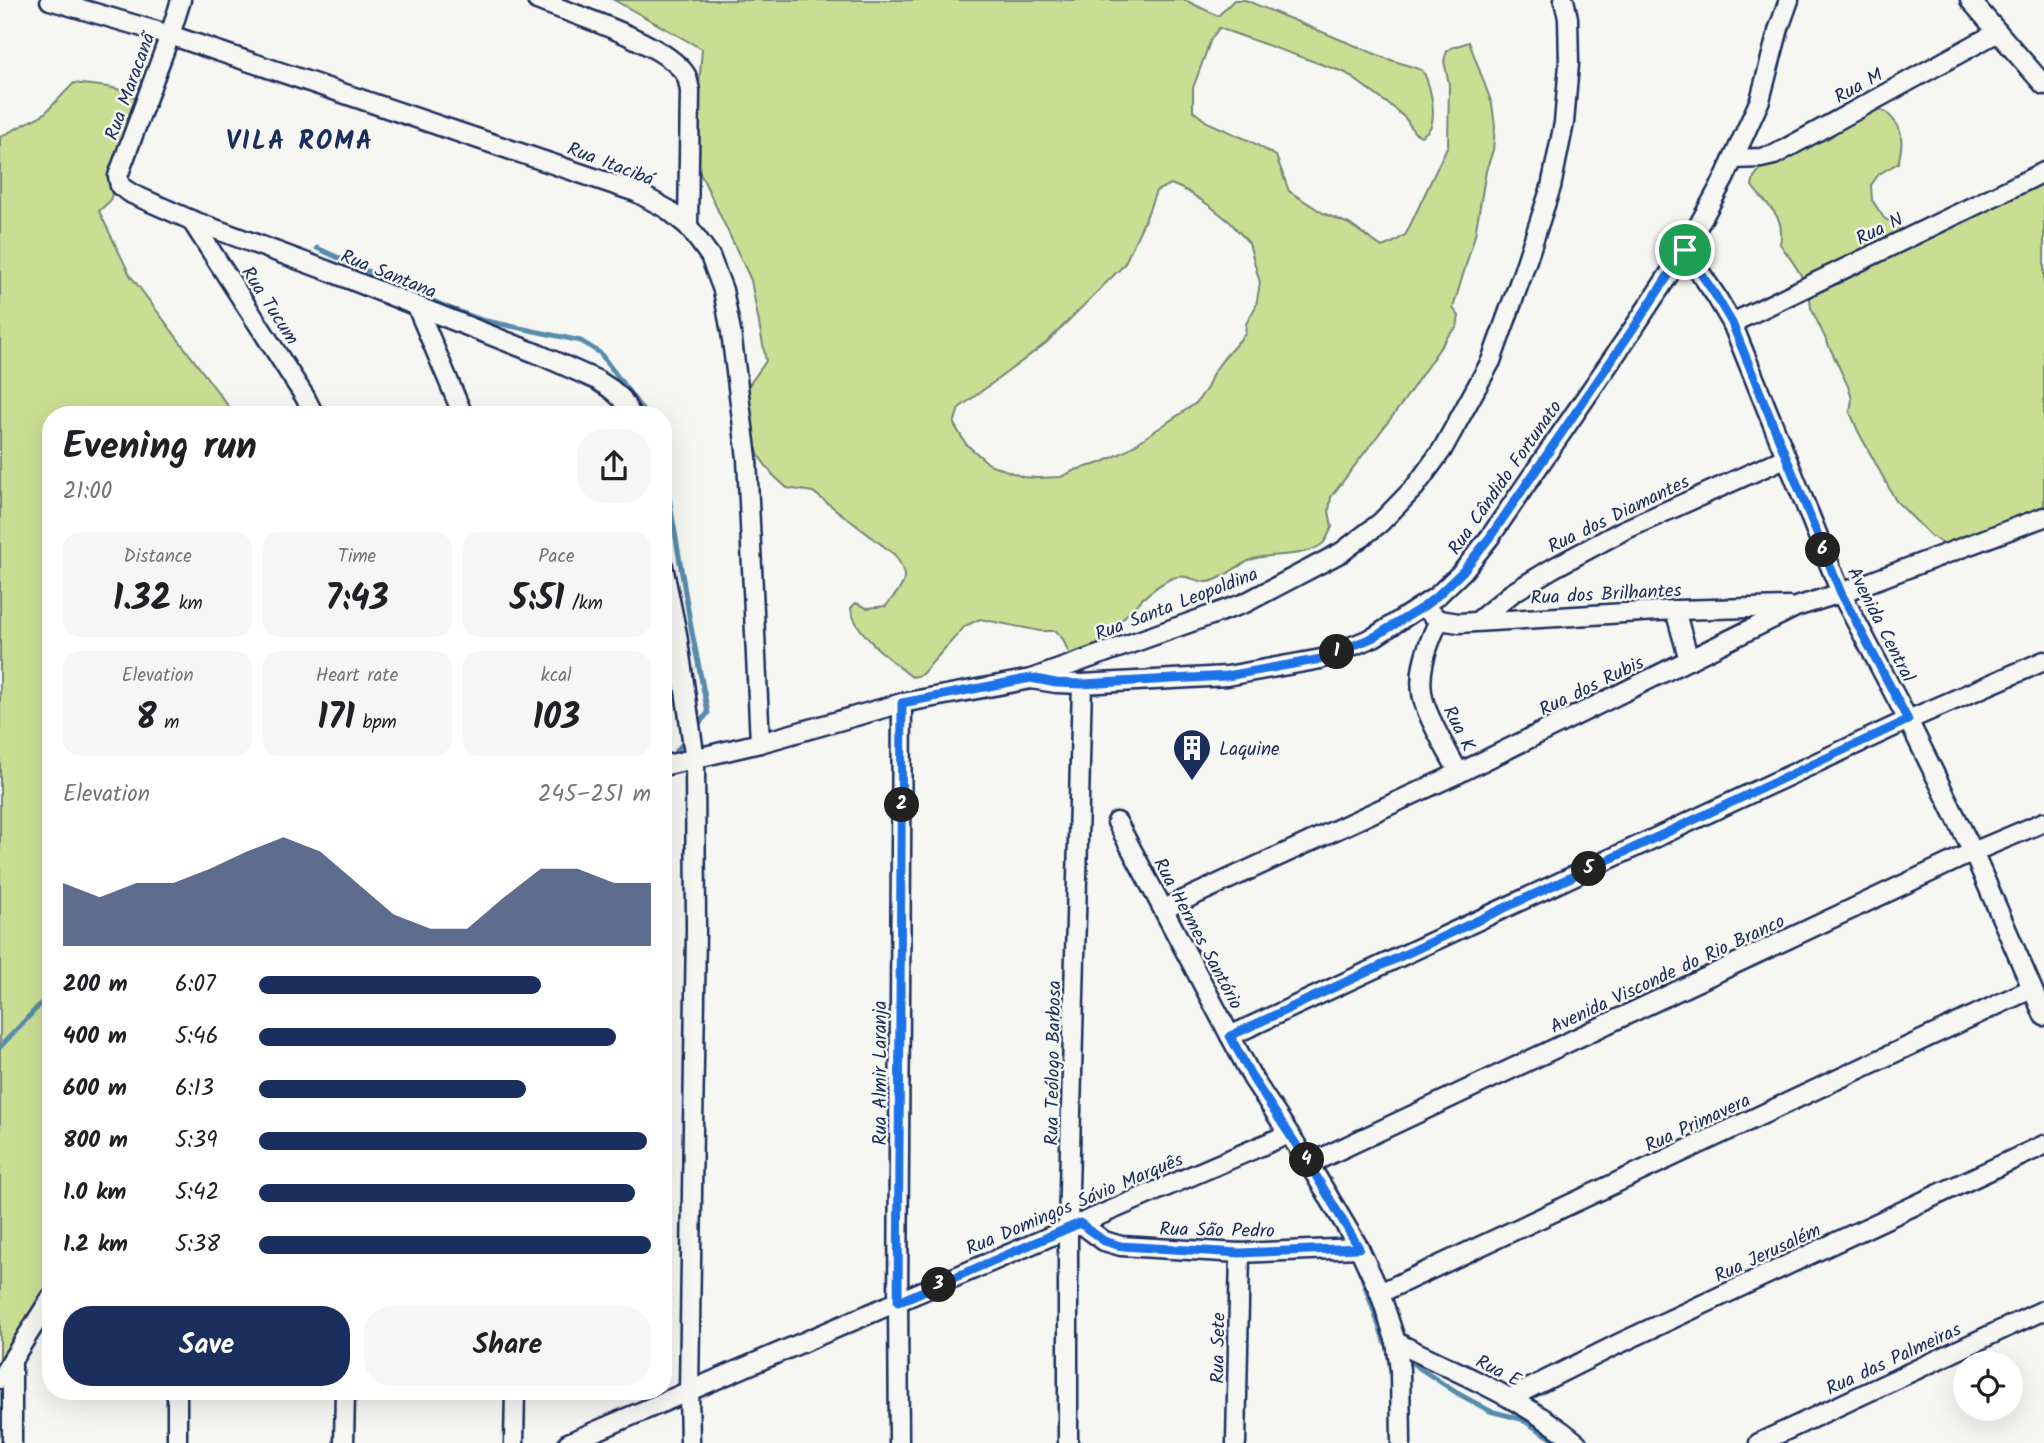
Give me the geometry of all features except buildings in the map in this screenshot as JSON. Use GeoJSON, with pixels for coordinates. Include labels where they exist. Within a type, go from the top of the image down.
{"type":"FeatureCollection","features":[{"type":"Feature","properties":{"kind":"street","name":"Rua Itacibá"},"geometry":{"type":"LineString","coordinates":[[50,0],[170,35],[636,192],[667,209],[688,226],[710,256],[723,290],[731,332],[747,458],[760,743]]}},
{"type":"Feature","properties":{"kind":"street","name":"Rua Maracanã"},"geometry":{"type":"LineString","coordinates":[[120,186],[118,176],[181,0]]}},
{"type":"Feature","properties":{"kind":"street"},"geometry":{"type":"LineString","coordinates":[[537,0],[640,40],[671,59],[687,76],[690,91],[688,226]]}},
{"type":"Feature","properties":{"kind":"street","name":"Rua Santa Leopoldina"},"geometry":{"type":"LineString","coordinates":[[672,764],[902,703],[1031,678],[1245,603],[1342,552],[1380,523],[1415,487],[1442,450],[1491,361],[1551,187],[1564,123],[1569,64],[1568,18],[1564,0]]}},
{"type":"Feature","properties":{"kind":"street","name":"Rua Cândido Fortunato"},"geometry":{"type":"LineString","coordinates":[[1031,678],[1082,684],[1227,676],[1321,659],[1374,637],[1437,596],[1463,571],[1490,537],[1685,250],[1734,159],[1760,100],[1789,0]]}},
{"type":"Feature","properties":{"kind":"street"},"geometry":{"type":"LineString","coordinates":[[1970,0],[2044,85]]}},
{"type":"Feature","properties":{"kind":"street","name":"Rua M"},"geometry":{"type":"LineString","coordinates":[[1734,159],[1774,155],[1998,32]]}},
{"type":"Feature","properties":{"kind":"street","name":"Rua N"},"geometry":{"type":"LineString","coordinates":[[1732,323],[2044,172]]}},
{"type":"Feature","properties":{"kind":"street","name":"Rua Santana"},"geometry":{"type":"LineString","coordinates":[[120,186],[191,220],[538,354],[611,388],[626,406]]}},
{"type":"Feature","properties":{"kind":"street","name":"Rua Tucum"},"geometry":{"type":"LineString","coordinates":[[191,220],[309,406]]}},
{"type":"Feature","properties":{"kind":"street","name":"Avenida Central"},"geometry":{"type":"LineString","coordinates":[[1685,250],[1732,323],[1841,593],[1973,852],[2044,1016]]}},
{"type":"Feature","properties":{"kind":"street"},"geometry":{"type":"LineString","coordinates":[[417,307],[459,406]]}},
{"type":"Feature","properties":{"kind":"street","name":"Rua dos Diamantes"},"geometry":{"type":"LineString","coordinates":[[1478,621],[1512,593],[1622,531],[1786,458]]}},
{"type":"Feature","properties":{"kind":"street","name":"Rua dos Rubis"},"geometry":{"type":"LineString","coordinates":[[1164,909],[1459,774],[1796,607],[1841,593],[2044,517]]}},
{"type":"Feature","properties":{"kind":"street"},"geometry":{"type":"LineString","coordinates":[[1423,607],[1438,620]]}},
{"type":"Feature","properties":{"kind":"street","name":"Rua dos Brilhantes"},"geometry":{"type":"LineString","coordinates":[[1438,620],[1459,623],[1675,610],[1796,607]]}},
{"type":"Feature","properties":{"kind":"street"},"geometry":{"type":"LineString","coordinates":[[1675,610],[1689,660]]}},
{"type":"Feature","properties":{"kind":"street","name":"Rua K"},"geometry":{"type":"LineString","coordinates":[[1438,620],[1423,660],[1424,704],[1459,774]]}},
{"type":"Feature","properties":{"kind":"street"},"geometry":{"type":"LineString","coordinates":[[672,646],[695,760],[696,929],[690,1443]]}},
{"type":"Feature","properties":{"kind":"street"},"geometry":{"type":"LineString","coordinates":[[1230,1036],[1908,720],[2044,662]]}},
{"type":"Feature","properties":{"kind":"street","name":"Rua Teólogo Barbosa"},"geometry":{"type":"LineString","coordinates":[[1068,1443],[1082,684]]}},
{"type":"Feature","properties":{"kind":"street","name":"Rua Almir Laranja"},"geometry":{"type":"LineString","coordinates":[[900,1443],[898,1302],[902,703]]}},
{"type":"Feature","properties":{"kind":"street","name":"Rua Hermes Santório"},"geometry":{"type":"LineString","coordinates":[[1117,822],[1253,1079],[1309,1164],[1359,1248],[1380,1293],[1396,1342],[1400,1370],[1401,1443]]}},
{"type":"Feature","properties":{"kind":"street","name":"Avenida Visconde do Rio Branco"},"geometry":{"type":"LineString","coordinates":[[1309,1164],[1973,852],[2044,822]]}},
{"type":"Feature","properties":{"kind":"street","name":"Rua Primavera"},"geometry":{"type":"LineString","coordinates":[[1380,1293],[2031,989]]}},
{"type":"Feature","properties":{"kind":"street","name":"Rua Domingos Sávio Marquês"},"geometry":{"type":"LineString","coordinates":[[672,1399],[1289,1135]]}},
{"type":"Feature","properties":{"kind":"street","name":"Rua Jerusalém"},"geometry":{"type":"LineString","coordinates":[[1510,1398],[1616,1345],[2044,1145]]}},
{"type":"Feature","properties":{"kind":"street","name":"Rua São Pedro"},"geometry":{"type":"LineString","coordinates":[[1074,1226],[1121,1246],[1240,1253],[1359,1248]]}},
{"type":"Feature","properties":{"kind":"street","name":"Rua Sete"},"geometry":{"type":"LineString","coordinates":[[1236,1443],[1240,1253]]}},
{"type":"Feature","properties":{"kind":"street","name":"Rua das Palmeiras"},"geometry":{"type":"LineString","coordinates":[[1759,1443],[2044,1310]]}},
{"type":"Feature","properties":{"kind":"street"},"geometry":{"type":"LineString","coordinates":[[0,1379],[42,1313]]}},
{"type":"Feature","properties":{"kind":"street","name":"Rua E"},"geometry":{"type":"LineString","coordinates":[[1396,1342],[1510,1398],[1558,1427],[1577,1443]]}},
{"type":"Feature","properties":{"kind":"street"},"geometry":{"type":"LineString","coordinates":[[12,1361],[12,1443]]}},
{"type":"Feature","properties":{"kind":"street"},"geometry":{"type":"LineString","coordinates":[[177,1400],[177,1443]]}},
{"type":"Feature","properties":{"kind":"street"},"geometry":{"type":"LineString","coordinates":[[344,1443],[345,1400]]}},
{"type":"Feature","properties":{"kind":"street"},"geometry":{"type":"LineString","coordinates":[[514,1400],[514,1443]]}},
{"type":"Feature","properties":{"kind":"street","name":"Rua Domingos Sávio Marquês"},"geometry":{"type":"LineString","coordinates":[[568,1443],[669,1400]]}},
{"type":"Feature","properties":{"kind":"green space"},"geometry":{"type":"Polygon","coordinates":[[[614,0],[1185,0],[1218,16],[1234,0],[1245,0],[1385,58],[1422,70],[1425,75],[1433,116],[1430,128],[1421,136],[1414,132],[1406,119],[1395,109],[1346,73],[1219,28],[1211,39],[1193,88],[1193,111],[1207,122],[1276,156],[1289,191],[1323,213],[1349,224],[1382,247],[1406,234],[1448,145],[1449,84],[1444,61],[1447,51],[1469,42],[1492,104],[1495,126],[1493,150],[1486,171],[1475,235],[1453,308],[1459,316],[1457,327],[1331,497],[1329,511],[1332,527],[1321,545],[1296,554],[1253,559],[1210,582],[1183,577],[1168,580],[1137,604],[1093,656],[1071,659],[1063,639],[1056,631],[1040,631],[980,619],[965,626],[921,675],[912,677],[866,637],[853,617],[851,608],[856,603],[867,608],[886,606],[904,577],[895,555],[813,492],[787,488],[759,456],[753,438],[747,388],[766,361],[751,280],[693,158],[702,49],[614,0]],[[1171,184],[1156,191],[1124,265],[1046,343],[959,408],[954,424],[966,444],[989,464],[1023,477],[1061,477],[1124,452],[1196,403],[1207,388],[1213,373],[1245,334],[1246,324],[1256,306],[1260,283],[1249,243],[1230,222],[1187,191],[1171,184]]]}},
{"type":"Feature","properties":{"kind":"green space"},"geometry":{"type":"Polygon","coordinates":[[[74,83],[119,90],[141,104],[120,161],[110,201],[99,211],[130,275],[228,406],[42,406],[42,1295],[0,1365],[0,137],[44,114],[74,83]]]}},
{"type":"Feature","properties":{"kind":"green space"},"geometry":{"type":"Polygon","coordinates":[[[1879,108],[1897,125],[1901,146],[1898,163],[1879,174],[1871,185],[1872,200],[1884,218],[1902,229],[1935,225],[2044,181],[2044,510],[1955,546],[1943,544],[1930,535],[1896,501],[1850,412],[1852,399],[1848,386],[1811,308],[1808,290],[1796,266],[1780,244],[1778,218],[1752,186],[1754,177],[1767,161],[1829,138],[1852,120],[1879,108]]]}},
{"type":"Feature","properties":{"kind":"waterway"},"geometry":{"type":"LineString","coordinates":[[317,248],[444,306],[482,320],[581,341],[600,353],[639,406]]}},
{"type":"Feature","properties":{"kind":"waterway"},"geometry":{"type":"LineString","coordinates":[[672,515],[708,713],[696,727]]}},
{"type":"Feature","properties":{"kind":"waterway"},"geometry":{"type":"LineString","coordinates":[[672,756],[687,738]]}},
{"type":"Feature","properties":{"kind":"waterway"},"geometry":{"type":"LineString","coordinates":[[0,1047],[42,1003]]}},
{"type":"Feature","properties":{"kind":"waterway"},"geometry":{"type":"LineString","coordinates":[[1357,1263],[1385,1343],[1391,1347]]}},
{"type":"Feature","properties":{"kind":"waterway"},"geometry":{"type":"LineString","coordinates":[[1404,1358],[1490,1411],[1521,1419],[1560,1443]]}},
{"type":"Feature","properties":{"kind":"place","name":"Laquine"},"geometry":{"type":"Point","coordinates":[1192,782]}},
{"type":"Feature","properties":{"kind":"district","name":"VILA ROMA"},"geometry":{"type":"Point","coordinates":[300,140]}},
{"type":"Feature","properties":{"kind":"route"},"geometry":{"type":"LineString","coordinates":[[1685,250],[1732,323],[1841,593],[1908,720],[1230,1036],[1253,1079],[1309,1164],[1359,1248],[1240,1253],[1121,1246],[1104,1241],[1080,1223],[898,1302],[902,703],[1031,678],[1082,684],[1227,676],[1321,659],[1374,637],[1423,607],[1463,571],[1490,537],[1685,250]]}}]}
